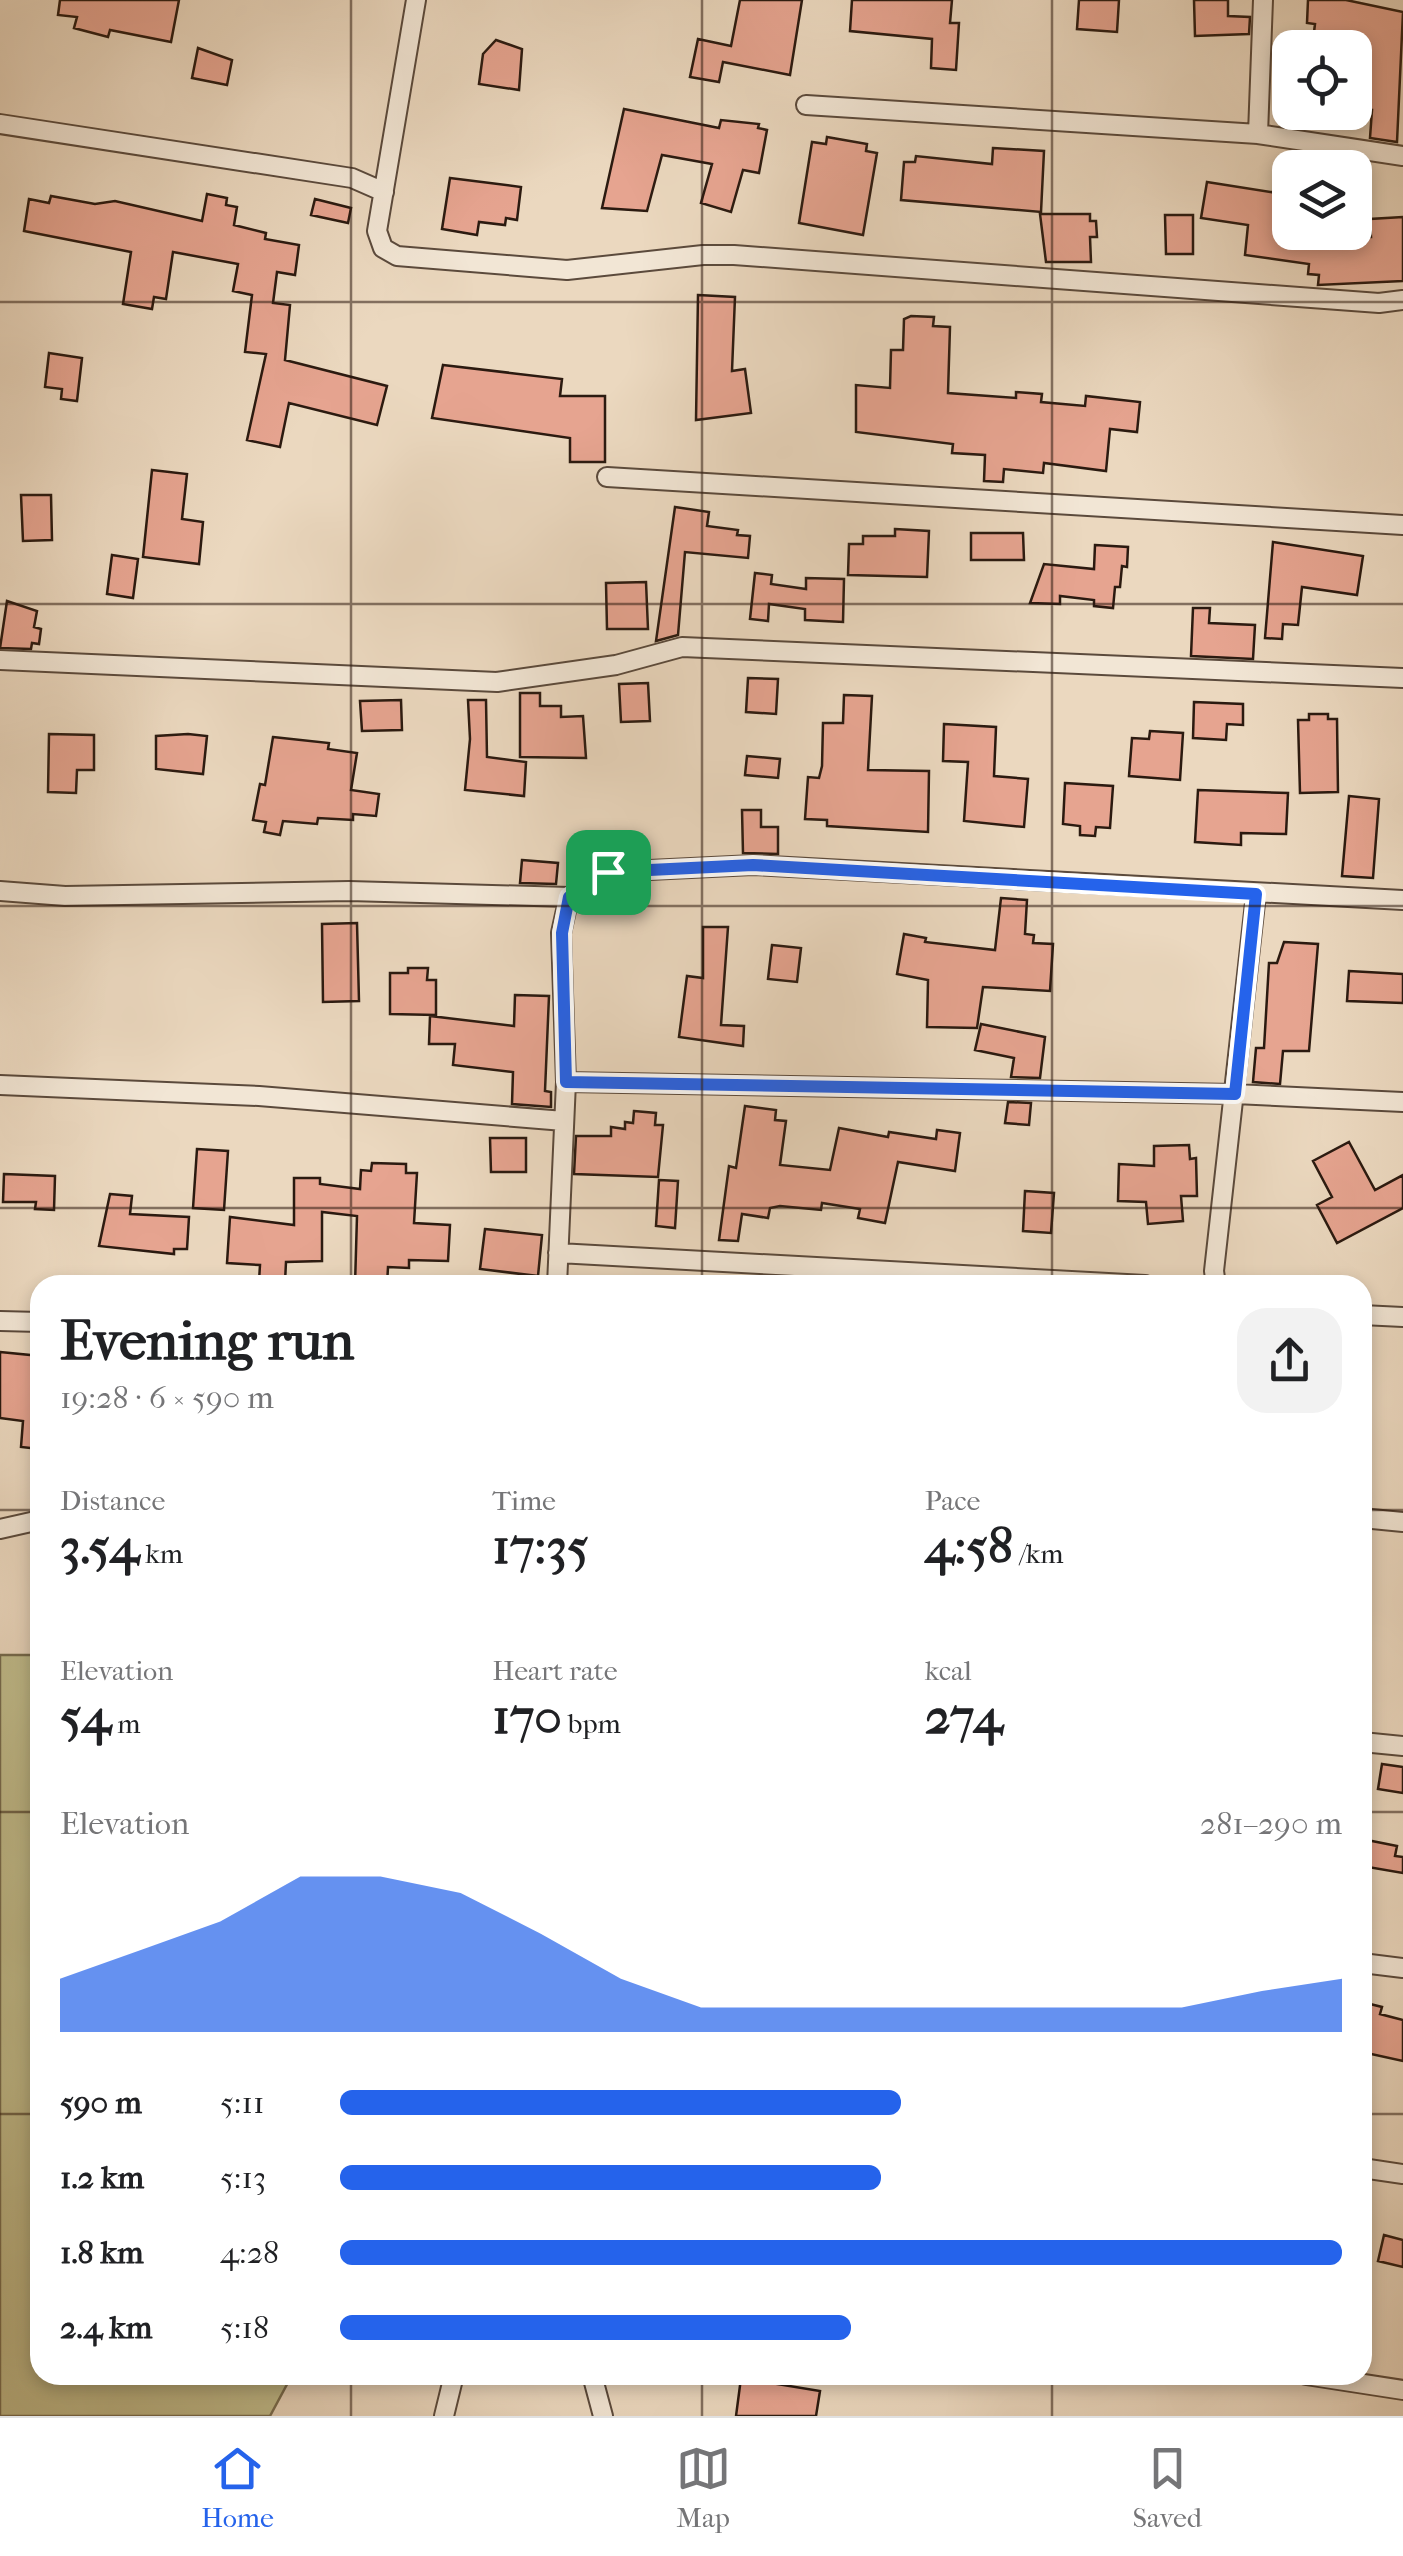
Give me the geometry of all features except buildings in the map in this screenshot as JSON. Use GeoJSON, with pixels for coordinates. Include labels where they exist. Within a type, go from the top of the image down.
{"type":"FeatureCollection","features":[{"type":"Feature","properties":{"kind":"street"},"geometry":{"type":"LineString","coordinates":[[416,0],[377,231],[382,248],[396,256],[567,270],[703,254],[1379,303],[1403,300]]}},
{"type":"Feature","properties":{"kind":"street"},"geometry":{"type":"LineString","coordinates":[[1258,134],[1262,0]]}},
{"type":"Feature","properties":{"kind":"street"},"geometry":{"type":"LineString","coordinates":[[806,105],[1258,134],[1403,156]]}},
{"type":"Feature","properties":{"kind":"street"},"geometry":{"type":"LineString","coordinates":[[0,124],[352,178],[384,192]]}},
{"type":"Feature","properties":{"kind":"street"},"geometry":{"type":"LineString","coordinates":[[607,477],[1403,525]]}},
{"type":"Feature","properties":{"kind":"street"},"geometry":{"type":"LineString","coordinates":[[0,660],[497,682],[616,665],[682,647],[1403,678]]}},
{"type":"Feature","properties":{"kind":"street"},"geometry":{"type":"LineString","coordinates":[[0,891],[65,896],[349,891],[569,897],[608,872],[753,865],[1403,900]]}},
{"type":"Feature","properties":{"kind":"street"},"geometry":{"type":"LineString","coordinates":[[1214,1275],[1256,894]]}},
{"type":"Feature","properties":{"kind":"street"},"geometry":{"type":"LineString","coordinates":[[557,1275],[566,1082],[562,933],[569,897]]}},
{"type":"Feature","properties":{"kind":"street"},"geometry":{"type":"LineString","coordinates":[[566,1082],[1235,1094],[1403,1102]]}},
{"type":"Feature","properties":{"kind":"street"},"geometry":{"type":"LineString","coordinates":[[0,1085],[259,1096],[564,1121]]}},
{"type":"Feature","properties":{"kind":"street"},"geometry":{"type":"LineString","coordinates":[[558,1253],[962,1275]]}},
{"type":"Feature","properties":{"kind":"street"},"geometry":{"type":"LineString","coordinates":[[1372,1315],[1403,1317]]}},
{"type":"Feature","properties":{"kind":"street"},"geometry":{"type":"LineString","coordinates":[[0,1321],[30,1322]]}},
{"type":"Feature","properties":{"kind":"street"},"geometry":{"type":"LineString","coordinates":[[1372,1519],[1403,1522]]}},
{"type":"Feature","properties":{"kind":"street"},"geometry":{"type":"LineString","coordinates":[[0,1528],[30,1522]]}},
{"type":"Feature","properties":{"kind":"street"},"geometry":{"type":"LineString","coordinates":[[1372,1743],[1403,1746]]}},
{"type":"Feature","properties":{"kind":"street"},"geometry":{"type":"LineString","coordinates":[[1372,1964],[1403,1968]]}},
{"type":"Feature","properties":{"kind":"street"},"geometry":{"type":"LineString","coordinates":[[1372,2169],[1403,2174]]}},
{"type":"Feature","properties":{"kind":"street"},"geometry":{"type":"LineString","coordinates":[[444,2416],[452,2385]]}},
{"type":"Feature","properties":{"kind":"street"},"geometry":{"type":"LineString","coordinates":[[595,2385],[603,2416]]}},
{"type":"Feature","properties":{"kind":"street"},"geometry":{"type":"LineString","coordinates":[[1371,2385],[1403,2390]]}},
{"type":"Feature","properties":{"kind":"shaded area"},"geometry":{"type":"Polygon","coordinates":[[[0,1655],[30,1655],[30,2385],[287,2385],[270,2416],[0,2416],[0,1655]]]}},
{"type":"Feature","properties":{"kind":"route"},"geometry":{"type":"LineString","coordinates":[[753,865],[1256,894],[1235,1094],[566,1082],[562,933],[569,897],[608,872],[753,865]]}}]}
